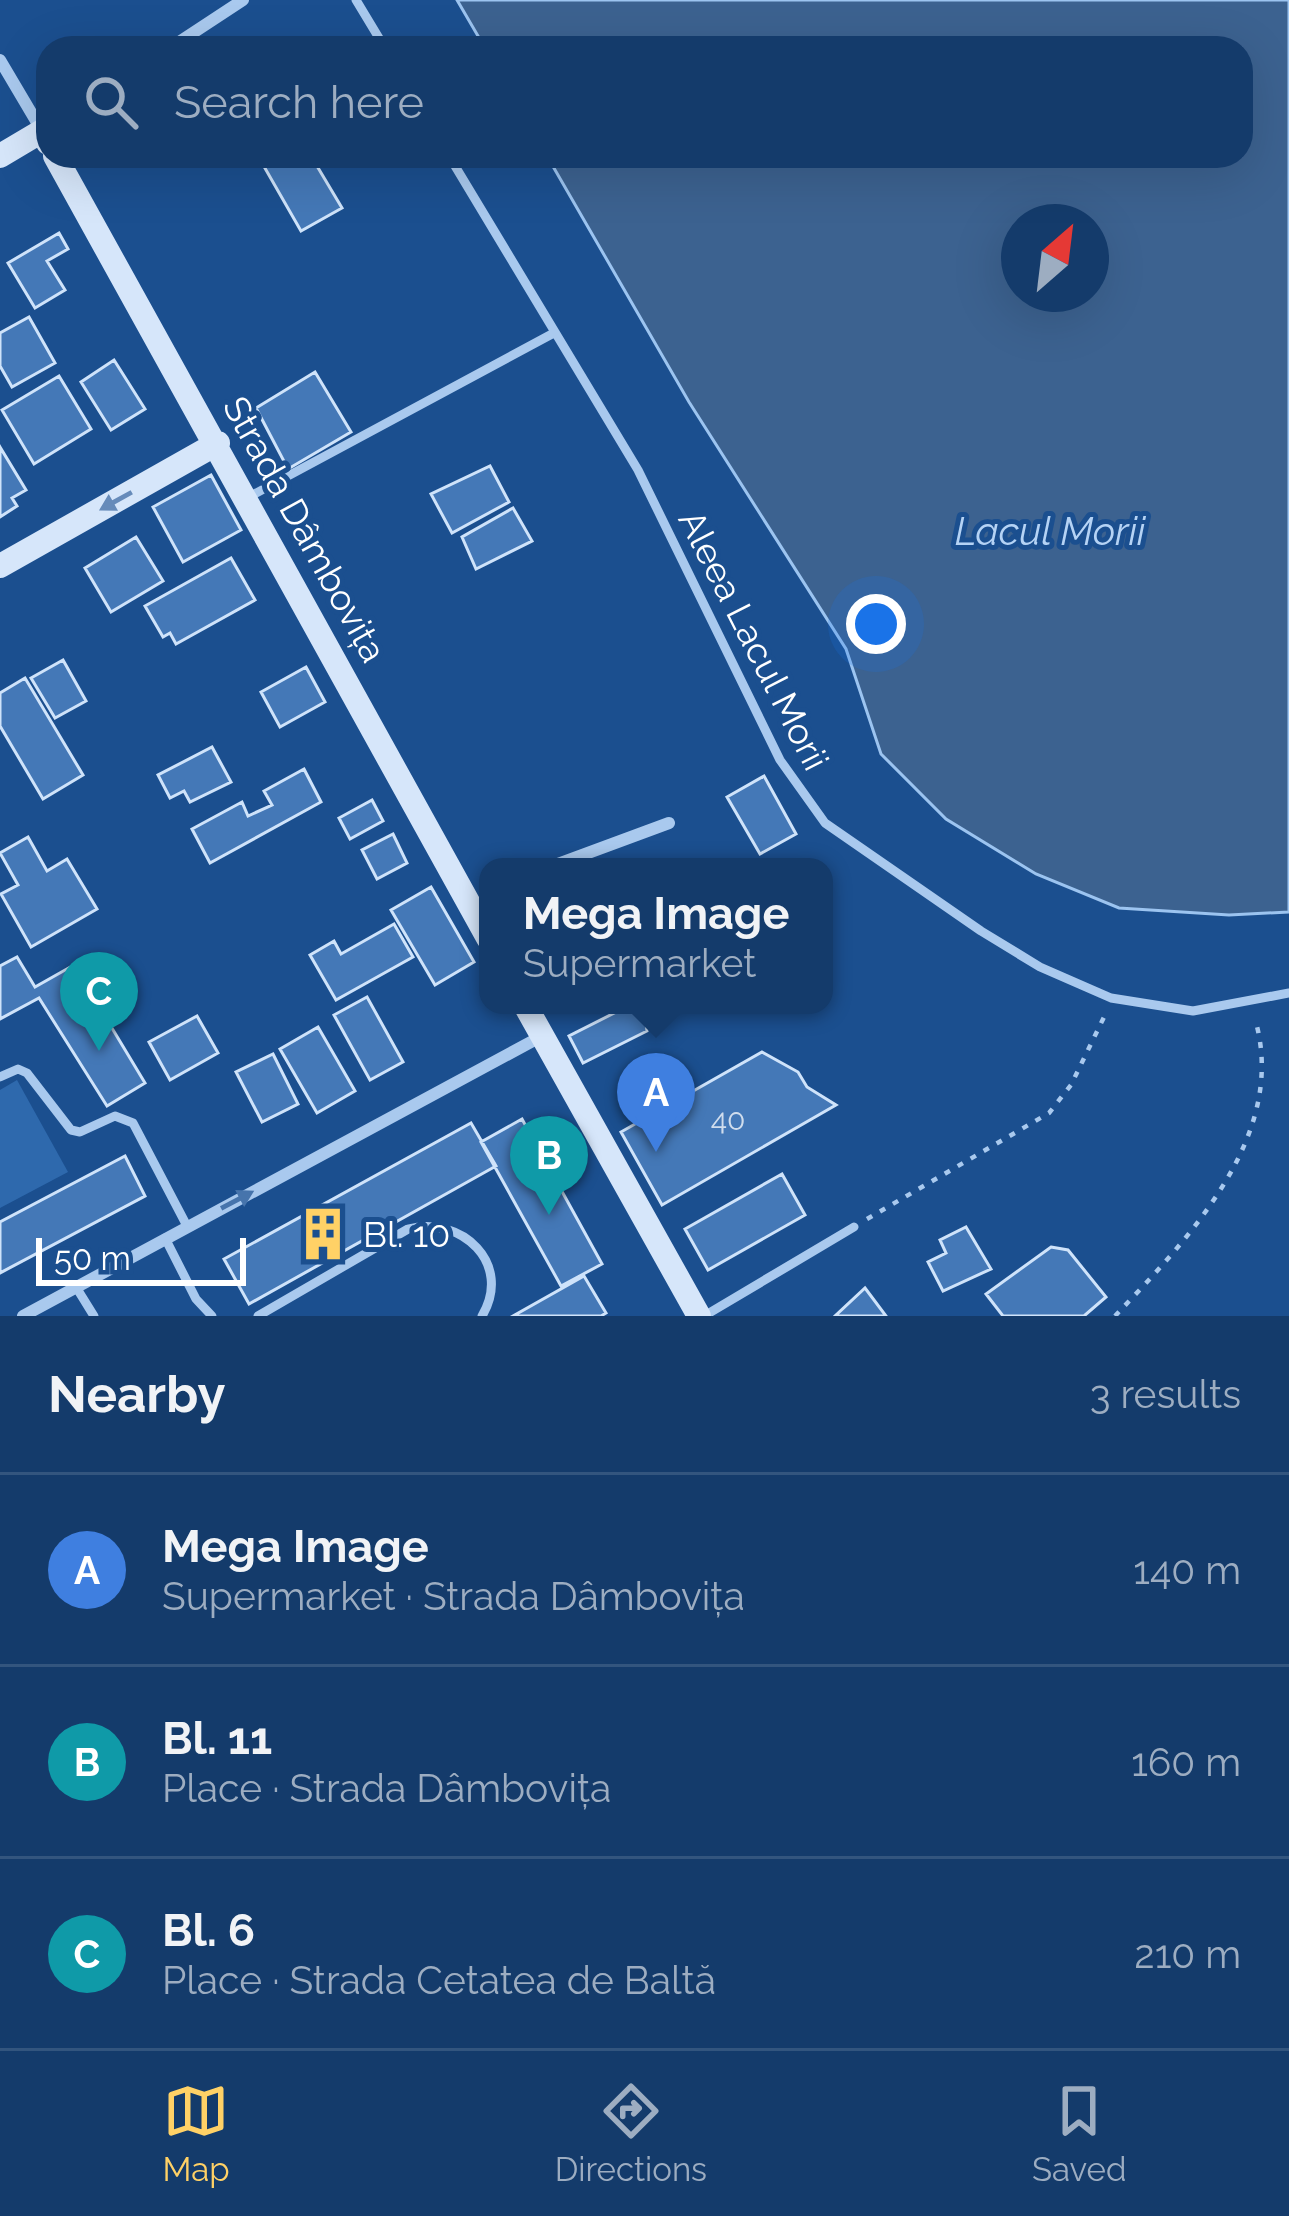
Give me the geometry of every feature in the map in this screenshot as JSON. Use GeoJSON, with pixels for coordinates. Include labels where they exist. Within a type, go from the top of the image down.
{"type":"FeatureCollection","features":[{"type":"Feature","properties":{"kind":"street"},"geometry":{"type":"LineString","coordinates":[[188,36],[243,0]]}},
{"type":"Feature","properties":{"kind":"street"},"geometry":{"type":"LineString","coordinates":[[0,60],[36,118]]}},
{"type":"Feature","properties":{"kind":"street"},"geometry":{"type":"LineString","coordinates":[[0,156],[36,139]]}},
{"type":"Feature","properties":{"kind":"street","name":"Strada Dâmbovița"},"geometry":{"type":"LineString","coordinates":[[63,168],[477,894]]}},
{"type":"Feature","properties":{"kind":"street"},"geometry":{"type":"LineString","coordinates":[[0,566],[218,443]]}},
{"type":"Feature","properties":{"kind":"street"},"geometry":{"type":"LineString","coordinates":[[574,858],[669,823]]}},
{"type":"Feature","properties":{"kind":"street"},"geometry":{"type":"LineString","coordinates":[[530,1014],[702,1316]]}},
{"type":"Feature","properties":{"kind":"street"},"geometry":{"type":"LineString","coordinates":[[23,1316],[542,1036]]}},
{"type":"Feature","properties":{"kind":"lane"},"geometry":{"type":"LineString","coordinates":[[356,0],[378,36]]}},
{"type":"Feature","properties":{"kind":"lane","name":"Aleea Lacul Morii"},"geometry":{"type":"LineString","coordinates":[[456,168],[638,470],[780,760],[825,823],[980,931],[1040,967],[1111,998],[1179,1011],[1289,993]]}},
{"type":"Feature","properties":{"kind":"lane"},"geometry":{"type":"LineString","coordinates":[[248,498],[552,334]]}},
{"type":"Feature","properties":{"kind":"lane"},"geometry":{"type":"LineString","coordinates":[[0,1077],[18,1069],[28,1073],[70,1130],[80,1132],[115,1116],[133,1123],[188,1226]]}},
{"type":"Feature","properties":{"kind":"lane"},"geometry":{"type":"LineString","coordinates":[[258,1316],[408,1229],[428,1224],[465,1235],[483,1257],[492,1281],[491,1301],[482,1316]]}},
{"type":"Feature","properties":{"kind":"lane"},"geometry":{"type":"LineString","coordinates":[[702,1316],[854,1227]]}},
{"type":"Feature","properties":{"kind":"lane"},"geometry":{"type":"LineString","coordinates":[[166,1238],[196,1299],[212,1316]]}},
{"type":"Feature","properties":{"kind":"lane"},"geometry":{"type":"LineString","coordinates":[[76,1287],[94,1316]]}},
{"type":"Feature","properties":{"kind":"path"},"geometry":{"type":"LineString","coordinates":[[854,1227],[1049,1113],[1083,1066],[1111,998]]}},
{"type":"Feature","properties":{"kind":"path"},"geometry":{"type":"LineString","coordinates":[[1115,1316],[1197,1226],[1250,1136],[1268,1067],[1250,1002]]}},
{"type":"Feature","properties":{"kind":"shaded area"},"geometry":{"type":"Polygon","coordinates":[[[17,1080],[68,1172],[0,1208],[0,1090],[17,1080]]]}},
{"type":"Feature","properties":{"kind":"water","name":"Lacul Morii"},"geometry":{"type":"Polygon","coordinates":[[[457,0],[1289,0],[1289,912],[1229,915],[1119,908],[1036,874],[946,819],[881,754],[846,649],[689,402],[554,168],[1253,168],[1253,36],[478,36],[457,0]]]}},
{"type":"Feature","properties":{"kind":"building"},"geometry":{"type":"Polygon","coordinates":[[[265,168],[318,168],[342,208],[301,231],[265,168]]]}},
{"type":"Feature","properties":{"kind":"building"},"geometry":{"type":"Polygon","coordinates":[[[59,233],[68,249],[47,261],[65,290],[35,308],[8,263],[59,233]]]}},
{"type":"Feature","properties":{"kind":"building"},"geometry":{"type":"Polygon","coordinates":[[[29,317],[55,363],[12,387],[0,366],[0,333],[29,317]]]}},
{"type":"Feature","properties":{"kind":"building"},"geometry":{"type":"Polygon","coordinates":[[[114,360],[145,409],[111,430],[81,382],[114,360]]]}},
{"type":"Feature","properties":{"kind":"building"},"geometry":{"type":"Polygon","coordinates":[[[315,372],[351,432],[288,469],[256,408],[315,372]]]}},
{"type":"Feature","properties":{"kind":"building"},"geometry":{"type":"Polygon","coordinates":[[[59,376],[91,429],[34,464],[2,410],[59,376]]]}},
{"type":"Feature","properties":{"kind":"building"},"geometry":{"type":"Polygon","coordinates":[[[0,447],[26,490],[12,498],[17,506],[0,517],[0,447]]]}},
{"type":"Feature","properties":{"kind":"building"},"geometry":{"type":"Polygon","coordinates":[[[490,466],[509,502],[452,533],[431,494],[490,466]]]}},
{"type":"Feature","properties":{"kind":"building"},"geometry":{"type":"Polygon","coordinates":[[[211,475],[241,530],[183,562],[153,507],[211,475]]]}},
{"type":"Feature","properties":{"kind":"building"},"geometry":{"type":"Polygon","coordinates":[[[513,508],[532,541],[476,569],[462,537],[513,508]]]}},
{"type":"Feature","properties":{"kind":"building"},"geometry":{"type":"Polygon","coordinates":[[[136,537],[163,581],[111,612],[85,568],[136,537]]]}},
{"type":"Feature","properties":{"kind":"building"},"geometry":{"type":"Polygon","coordinates":[[[231,558],[255,600],[176,644],[170,633],[163,637],[145,606],[231,558]]]}},
{"type":"Feature","properties":{"kind":"building"},"geometry":{"type":"Polygon","coordinates":[[[63,660],[86,701],[55,718],[31,678],[63,660]]]}},
{"type":"Feature","properties":{"kind":"building"},"geometry":{"type":"Polygon","coordinates":[[[306,667],[325,702],[280,727],[261,692],[306,667]]]}},
{"type":"Feature","properties":{"kind":"building"},"geometry":{"type":"Polygon","coordinates":[[[25,678],[83,775],[43,799],[0,726],[0,693],[25,678]]]}},
{"type":"Feature","properties":{"kind":"building"},"geometry":{"type":"Polygon","coordinates":[[[212,747],[231,782],[190,802],[184,791],[170,798],[158,775],[212,747]]]}},
{"type":"Feature","properties":{"kind":"building"},"geometry":{"type":"Polygon","coordinates":[[[304,769],[321,802],[210,863],[192,829],[242,802],[248,816],[272,805],[264,791],[304,769]]]}},
{"type":"Feature","properties":{"kind":"building"},"geometry":{"type":"Polygon","coordinates":[[[764,776],[796,834],[760,854],[727,797],[764,776]]]}},
{"type":"Feature","properties":{"kind":"building"},"geometry":{"type":"Polygon","coordinates":[[[372,800],[383,821],[350,839],[339,818],[372,800]]]}},
{"type":"Feature","properties":{"kind":"building"},"geometry":{"type":"Polygon","coordinates":[[[393,834],[407,863],[377,879],[362,850],[393,834]]]}},
{"type":"Feature","properties":{"kind":"building"},"geometry":{"type":"Polygon","coordinates":[[[28,837],[47,871],[67,859],[97,909],[31,947],[1,894],[18,885],[0,853],[28,837]]]}},
{"type":"Feature","properties":{"kind":"building"},"geometry":{"type":"Polygon","coordinates":[[[431,887],[474,962],[435,985],[391,910],[431,887]]]}},
{"type":"Feature","properties":{"kind":"building"},"geometry":{"type":"Polygon","coordinates":[[[394,924],[413,957],[336,1000],[310,955],[334,941],[341,954],[394,924]]]}},
{"type":"Feature","properties":{"kind":"building"},"geometry":{"type":"Polygon","coordinates":[[[17,957],[35,987],[74,965],[145,1083],[107,1106],[39,998],[0,1019],[0,966],[17,957]]]}},
{"type":"Feature","properties":{"kind":"building"},"geometry":{"type":"Polygon","coordinates":[[[367,997],[403,1062],[370,1080],[334,1015],[367,997]]]}},
{"type":"Feature","properties":{"kind":"building"},"geometry":{"type":"Polygon","coordinates":[[[612,1014],[645,1014],[647,1031],[583,1063],[569,1036],[612,1014]]]}},
{"type":"Feature","properties":{"kind":"building"},"geometry":{"type":"Polygon","coordinates":[[[197,1016],[218,1053],[170,1080],[149,1042],[197,1016]]]}},
{"type":"Feature","properties":{"kind":"building"},"geometry":{"type":"Polygon","coordinates":[[[318,1027],[355,1091],[317,1113],[280,1049],[318,1027]]]}},
{"type":"Feature","properties":{"kind":"building"},"geometry":{"type":"Polygon","coordinates":[[[762,1052],[798,1072],[807,1087],[836,1105],[662,1205],[621,1132],[762,1052]]]}},
{"type":"Feature","properties":{"kind":"building"},"geometry":{"type":"Polygon","coordinates":[[[273,1054],[298,1104],[262,1122],[236,1072],[273,1054]]]}},
{"type":"Feature","properties":{"kind":"building"},"geometry":{"type":"Polygon","coordinates":[[[522,1119],[602,1264],[561,1286],[481,1142],[522,1119]]]}},
{"type":"Feature","properties":{"kind":"building","name":"Bl. 10"},"geometry":{"type":"Polygon","coordinates":[[[471,1123],[496,1166],[249,1304],[224,1259],[471,1123]]]}},
{"type":"Feature","properties":{"kind":"building"},"geometry":{"type":"Polygon","coordinates":[[[125,1156],[145,1196],[0,1273],[0,1222],[125,1156]]]}},
{"type":"Feature","properties":{"kind":"building"},"geometry":{"type":"Polygon","coordinates":[[[782,1174],[805,1215],[708,1270],[685,1229],[782,1174]]]}},
{"type":"Feature","properties":{"kind":"building"},"geometry":{"type":"Polygon","coordinates":[[[966,1227],[991,1269],[943,1291],[928,1262],[946,1253],[940,1240],[966,1227]]]}},
{"type":"Feature","properties":{"kind":"building"},"geometry":{"type":"Polygon","coordinates":[[[1051,1247],[1068,1250],[1106,1297],[1084,1316],[1003,1316],[986,1294],[1051,1247]]]}},
{"type":"Feature","properties":{"kind":"building"},"geometry":{"type":"Polygon","coordinates":[[[584,1276],[606,1313],[601,1316],[513,1316],[584,1276]]]}},
{"type":"Feature","properties":{"kind":"building"},"geometry":{"type":"Polygon","coordinates":[[[865,1288],[886,1316],[835,1316],[865,1288]]]}},
{"type":"Feature","properties":{"kind":"place","name":"Bl. 6"},"geometry":{"type":"Point","coordinates":[99,1051]}},
{"type":"Feature","properties":{"kind":"place","name":"Mega Image"},"geometry":{"type":"Point","coordinates":[656,1152]}},
{"type":"Feature","properties":{"kind":"place","name":"Bl. 11"},"geometry":{"type":"Point","coordinates":[549,1215]}},
{"type":"Feature","properties":{"kind":"place","name":"Bl. 10"},"geometry":{"type":"Point","coordinates":[323,1234]}}]}
